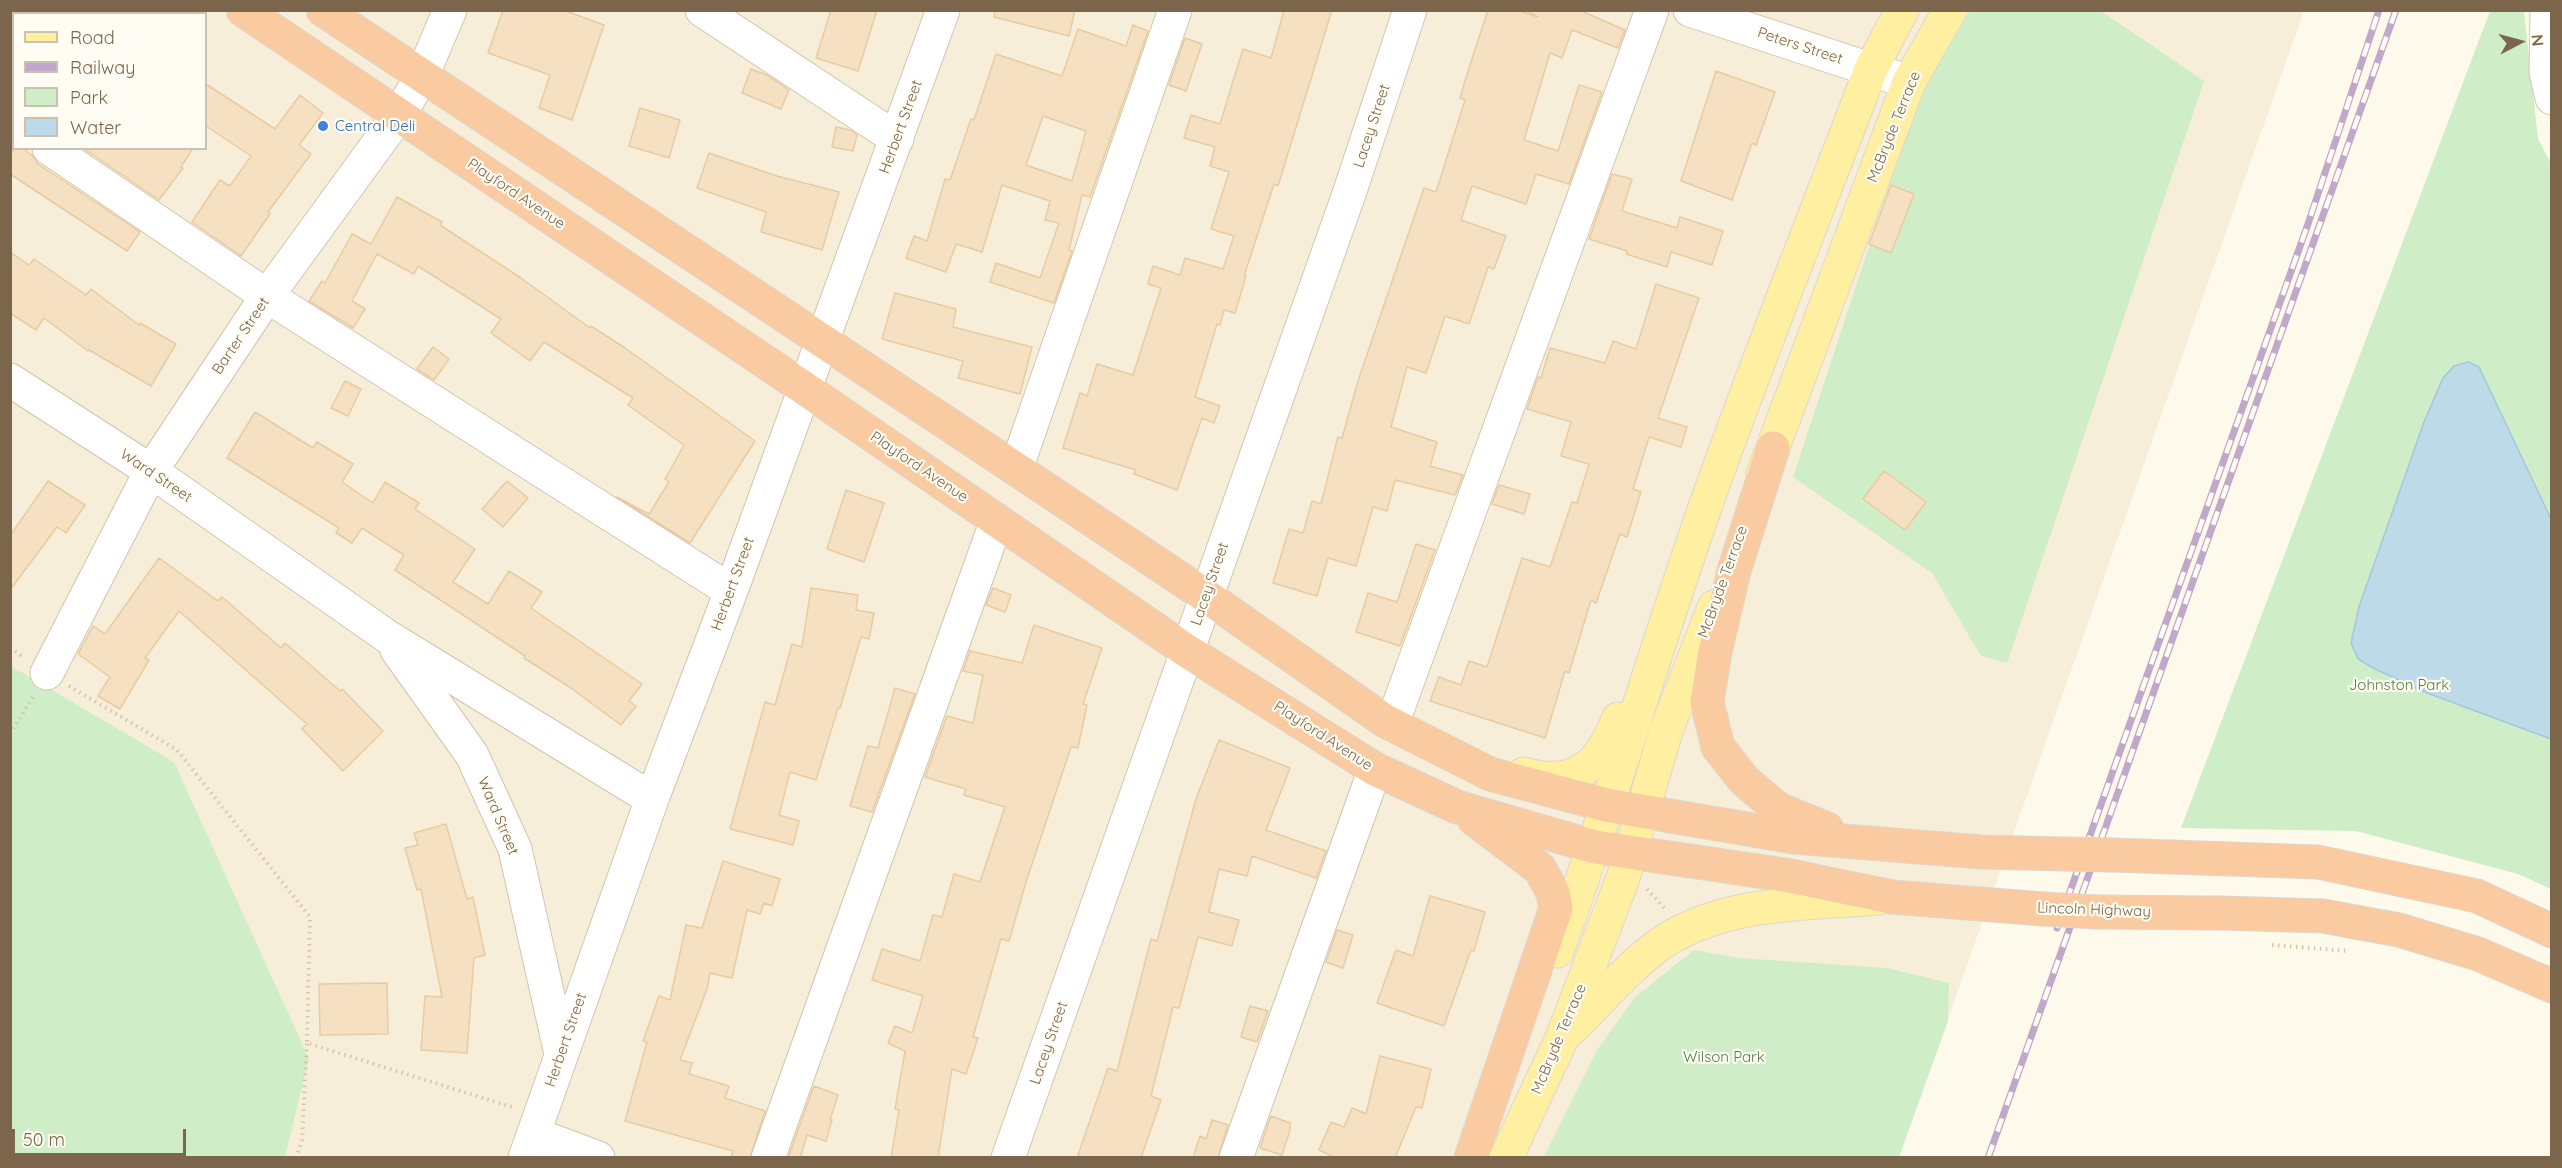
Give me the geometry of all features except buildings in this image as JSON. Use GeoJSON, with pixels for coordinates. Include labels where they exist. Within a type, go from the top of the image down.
{"type":"FeatureCollection","features":[{"type":"Feature","properties":{"kind":"highway","name":"Playford Avenue"},"geometry":{"type":"LineString","coordinates":[[243,10],[804,388],[1187,651],[1375,769],[1457,807],[1595,847],[1629,852]]}},
{"type":"Feature","properties":{"kind":"highway"},"geometry":{"type":"LineString","coordinates":[[323,10],[823,340],[1402,730],[1490,774],[1606,805],[1794,837],[2065,854],[2318,862],[2476,896],[2552,931]]}},
{"type":"Feature","properties":{"kind":"highway"},"geometry":{"type":"LineString","coordinates":[[1773,448],[1734,571],[1715,652],[1707,702],[1719,747],[1744,780],[1778,809],[1829,830],[1914,846]]}},
{"type":"Feature","properties":{"kind":"highway"},"geometry":{"type":"LineString","coordinates":[[1457,807],[1540,869],[1553,893],[1556,908],[1472,1158]]}},
{"type":"Feature","properties":{"kind":"highway","name":"Lincoln Highway"},"geometry":{"type":"LineString","coordinates":[[1629,852],[1785,875],[1892,897],[2097,912],[2221,912],[2323,916],[2399,930],[2433,940],[2478,954],[2552,986]]}},
{"type":"Feature","properties":{"kind":"main road","name":"McBryde Terrace"},"geometry":{"type":"LineString","coordinates":[[1479,1158],[1595,847],[1606,805],[1709,495],[1871,69],[1902,10]]}},
{"type":"Feature","properties":{"kind":"main road","name":"McBryde Terrace"},"geometry":{"type":"LineString","coordinates":[[1506,1158],[1562,1038],[1623,878],[1666,731],[1909,82],[1950,10]]}},
{"type":"Feature","properties":{"kind":"main road"},"geometry":{"type":"LineString","coordinates":[[1709,495],[1745,455],[1771,385],[1794,393]]}},
{"type":"Feature","properties":{"kind":"main road"},"geometry":{"type":"LineString","coordinates":[[1402,730],[1484,762],[1543,780],[1569,778],[1590,766],[1611,739],[1634,678],[1666,625]]}},
{"type":"Feature","properties":{"kind":"main road"},"geometry":{"type":"LineString","coordinates":[[1562,1038],[1630,970],[1659,945],[1688,928],[1717,917],[1751,909],[1892,897]]}},
{"type":"Feature","properties":{"kind":"street","name":"Barter Street"},"geometry":{"type":"LineString","coordinates":[[47,673],[151,471],[267,296],[399,115],[422,76],[450,10]]}},
{"type":"Feature","properties":{"kind":"street"},"geometry":{"type":"LineString","coordinates":[[702,10],[897,139]]}},
{"type":"Feature","properties":{"kind":"street","name":"Herbert Street"},"geometry":{"type":"LineString","coordinates":[[533,1136],[652,799],[731,591],[943,10]]}},
{"type":"Feature","properties":{"kind":"street"},"geometry":{"type":"LineString","coordinates":[[1016,469],[1175,10]]}},
{"type":"Feature","properties":{"kind":"street","name":"Lacey Street"},"geometry":{"type":"LineString","coordinates":[[1008,1158],[1350,191],[1410,10]]}},
{"type":"Feature","properties":{"kind":"street"},"geometry":{"type":"LineString","coordinates":[[1402,730],[1652,10]]}},
{"type":"Feature","properties":{"kind":"street","name":"Peters Street"},"geometry":{"type":"LineString","coordinates":[[1690,10],[1909,82]]}},
{"type":"Feature","properties":{"kind":"street"},"geometry":{"type":"LineString","coordinates":[[2547,10],[2546,72],[2552,98]]}},
{"type":"Feature","properties":{"kind":"street"},"geometry":{"type":"LineString","coordinates":[[52,150],[267,296],[731,591]]}},
{"type":"Feature","properties":{"kind":"street","name":"Ward Street"},"geometry":{"type":"LineString","coordinates":[[10,380],[151,471],[388,637],[652,799]]}},
{"type":"Feature","properties":{"kind":"street"},"geometry":{"type":"LineString","coordinates":[[768,1158],[997,520]]}},
{"type":"Feature","properties":{"kind":"street","name":"Ward Street"},"geometry":{"type":"LineString","coordinates":[[388,637],[472,755],[515,849],[561,1054]]}},
{"type":"Feature","properties":{"kind":"street"},"geometry":{"type":"LineString","coordinates":[[1236,1158],[1375,769]]}},
{"type":"Feature","properties":{"kind":"street"},"geometry":{"type":"LineString","coordinates":[[533,1136],[598,1158]]}},
{"type":"Feature","properties":{"kind":"path"},"geometry":{"type":"LineString","coordinates":[[10,648],[47,673],[177,750],[310,917],[302,1140],[296,1158]]}},
{"type":"Feature","properties":{"kind":"path"},"geometry":{"type":"LineString","coordinates":[[10,734],[47,673]]}},
{"type":"Feature","properties":{"kind":"path"},"geometry":{"type":"LineString","coordinates":[[2265,944],[2360,952]]}},
{"type":"Feature","properties":{"kind":"path"},"geometry":{"type":"LineString","coordinates":[[307,1043],[533,1136]]}},
{"type":"Feature","properties":{"kind":"shaded area"},"geometry":{"type":"Polygon","coordinates":[[[10,11],[2304,11],[1899,1158],[11,1157],[10,11]]]}},
{"type":"Feature","properties":{"kind":"green space"},"geometry":{"type":"Polygon","coordinates":[[[1970,11],[2101,11],[2204,81],[2007,663],[1981,656],[1932,573],[1793,477],[1922,86],[1970,11]]]}},
{"type":"Feature","properties":{"kind":"green space","name":"Johnston Park"},"geometry":{"type":"Polygon","coordinates":[[[2490,11],[2524,11],[2538,139],[2552,165],[2551,889],[2518,874],[2356,831],[2181,828],[2490,11]]]}},
{"type":"Feature","properties":{"kind":"green space"},"geometry":{"type":"Polygon","coordinates":[[[11,666],[174,762],[309,1059],[285,1157],[11,1158],[11,666]]]}},
{"type":"Feature","properties":{"kind":"green space","name":"Wilson Park"},"geometry":{"type":"Polygon","coordinates":[[[1694,950],[1739,958],[1887,968],[1949,983],[1948,1021],[1899,1157],[1544,1157],[1597,1050],[1635,997],[1694,950]]]}},
{"type":"Feature","properties":{"kind":"water"},"geometry":{"type":"Polygon","coordinates":[[[2468,362],[2479,367],[2551,519],[2551,739],[2427,693],[2375,669],[2358,659],[2351,643],[2359,607],[2424,422],[2443,378],[2454,366],[2468,362]]]}},
{"type":"Feature","properties":{"kind":"railway"},"geometry":{"type":"LineString","coordinates":[[2057,928],[2308,224],[2379,10]]}},
{"type":"Feature","properties":{"kind":"railway"},"geometry":{"type":"LineString","coordinates":[[1988,1158],[2396,10]]}},
{"type":"Feature","properties":{"kind":"place","name":"Central Deli"},"geometry":{"type":"Point","coordinates":[323,126]}}]}
